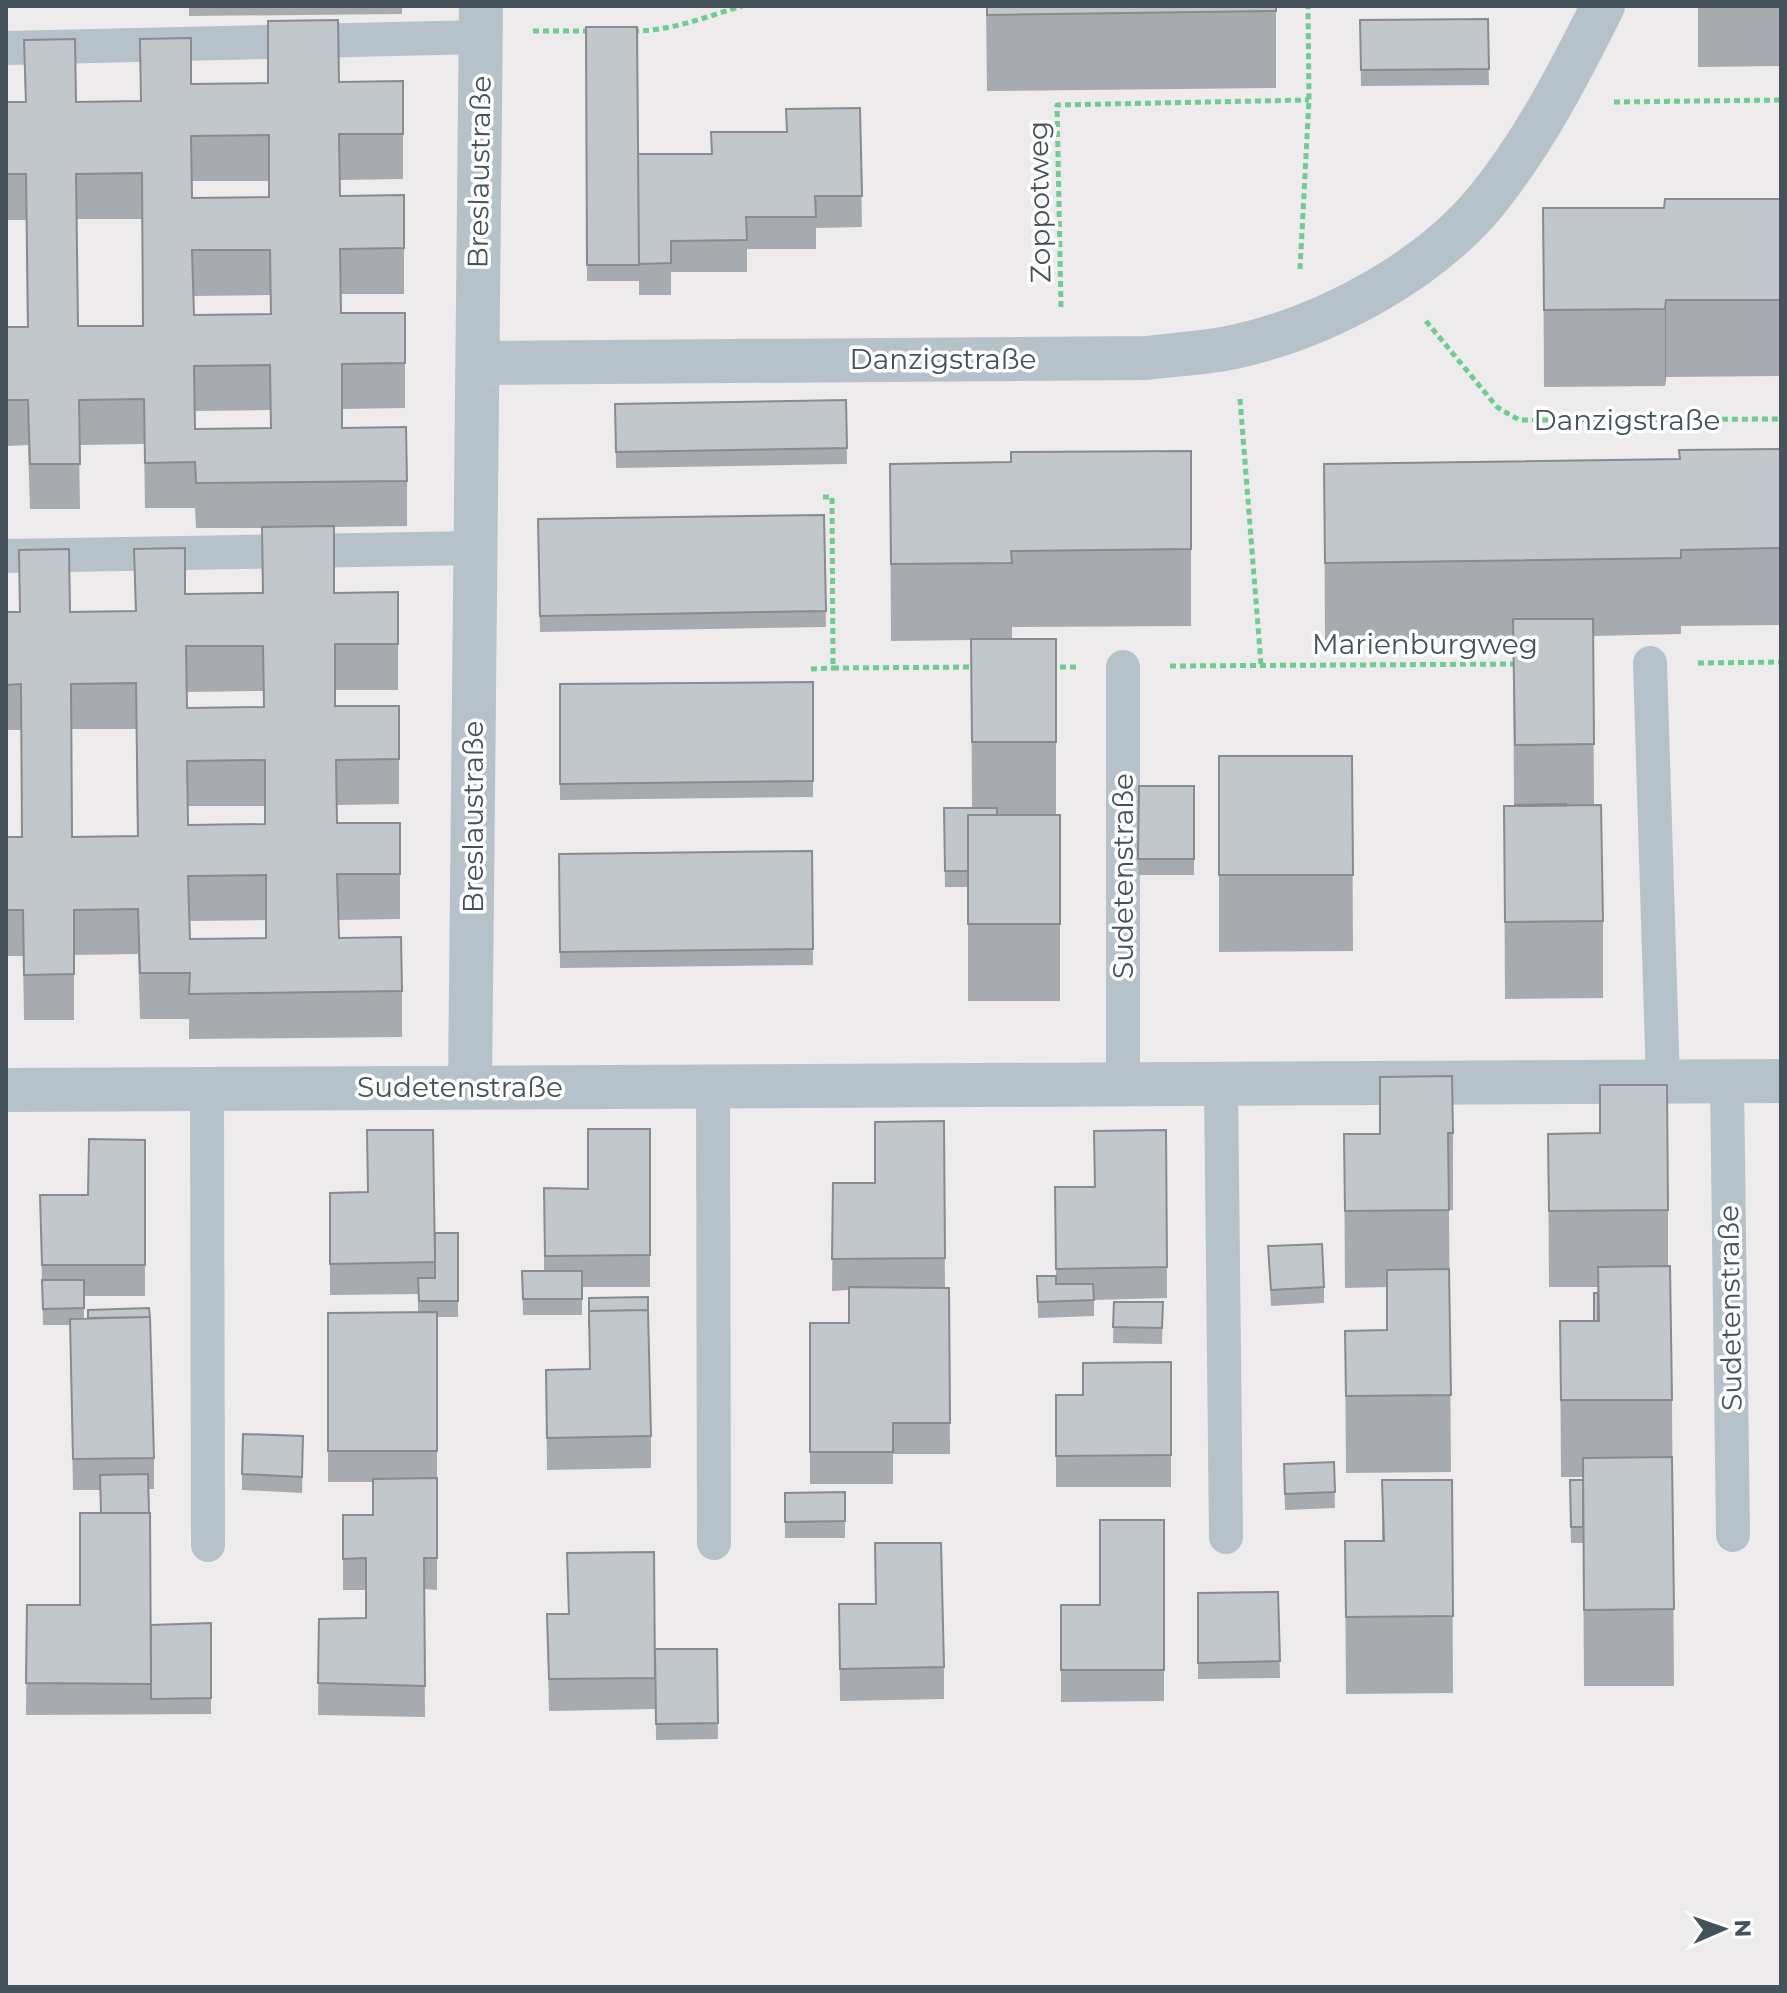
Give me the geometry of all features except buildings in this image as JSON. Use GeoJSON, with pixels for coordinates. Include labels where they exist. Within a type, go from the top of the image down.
{"type":"FeatureCollection","features":[{"type":"Feature","properties":{"kind":"street","name":"Danzigstraße"},"geometry":{"type":"LineString","coordinates":[[478,363],[1147,358],[1236,347],[1296,330],[1345,309],[1393,280],[1439,247],[1485,202],[1561,91],[1603,6]]}},
{"type":"Feature","properties":{"kind":"street","name":"Breslaustraße"},"geometry":{"type":"LineString","coordinates":[[470,1087],[481,21]]}},
{"type":"Feature","properties":{"kind":"street","name":"Sudetenstraße"},"geometry":{"type":"LineString","coordinates":[[6,1090],[1781,1081]]}},
{"type":"Feature","properties":{"kind":"lane","name":"Breslaustraße"},"geometry":{"type":"LineString","coordinates":[[6,48],[481,21]]}},
{"type":"Feature","properties":{"kind":"lane"},"geometry":{"type":"LineString","coordinates":[[6,556],[475,548]]}},
{"type":"Feature","properties":{"kind":"lane"},"geometry":{"type":"LineString","coordinates":[[1650,663],[1663,1082]]}},
{"type":"Feature","properties":{"kind":"lane","name":"Sudetenstraße"},"geometry":{"type":"LineString","coordinates":[[1123,667],[1123,1085]]}},
{"type":"Feature","properties":{"kind":"lane","name":"Sudetenstraße"},"geometry":{"type":"LineString","coordinates":[[1727,1082],[1733,1535]]}},
{"type":"Feature","properties":{"kind":"lane"},"geometry":{"type":"LineString","coordinates":[[1221,1084],[1226,1537]]}},
{"type":"Feature","properties":{"kind":"lane"},"geometry":{"type":"LineString","coordinates":[[713,1086],[714,1543]]}},
{"type":"Feature","properties":{"kind":"lane"},"geometry":{"type":"LineString","coordinates":[[207,1089],[208,1545]]}},
{"type":"Feature","properties":{"kind":"path"},"geometry":{"type":"LineString","coordinates":[[625,31],[674,27],[742,6]]}},
{"type":"Feature","properties":{"kind":"path"},"geometry":{"type":"LineString","coordinates":[[1296,330],[1309,100],[1308,6]]}},
{"type":"Feature","properties":{"kind":"path"},"geometry":{"type":"LineString","coordinates":[[481,21],[540,31],[597,31]]}},
{"type":"Feature","properties":{"kind":"path"},"geometry":{"type":"LineString","coordinates":[[1561,91],[1610,102],[1781,100]]}},
{"type":"Feature","properties":{"kind":"path","name":"Zoppotweg"},"geometry":{"type":"LineString","coordinates":[[1062,358],[1057,105],[1309,100]]}},
{"type":"Feature","properties":{"kind":"path","name":"Danzigstraße"},"geometry":{"type":"LineString","coordinates":[[1393,280],[1497,407],[1519,420],[1781,419]]}},
{"type":"Feature","properties":{"kind":"path"},"geometry":{"type":"LineString","coordinates":[[1236,347],[1261,665]]}},
{"type":"Feature","properties":{"kind":"path"},"geometry":{"type":"LineString","coordinates":[[823,497],[832,497],[833,668]]}},
{"type":"Feature","properties":{"kind":"path"},"geometry":{"type":"LineString","coordinates":[[1650,663],[1781,662]]}},
{"type":"Feature","properties":{"kind":"path","name":"Marienburgweg"},"geometry":{"type":"LineString","coordinates":[[1047,667],[1526,664]]}},
{"type":"Feature","properties":{"kind":"path"},"geometry":{"type":"LineString","coordinates":[[811,669],[986,667]]}}]}
